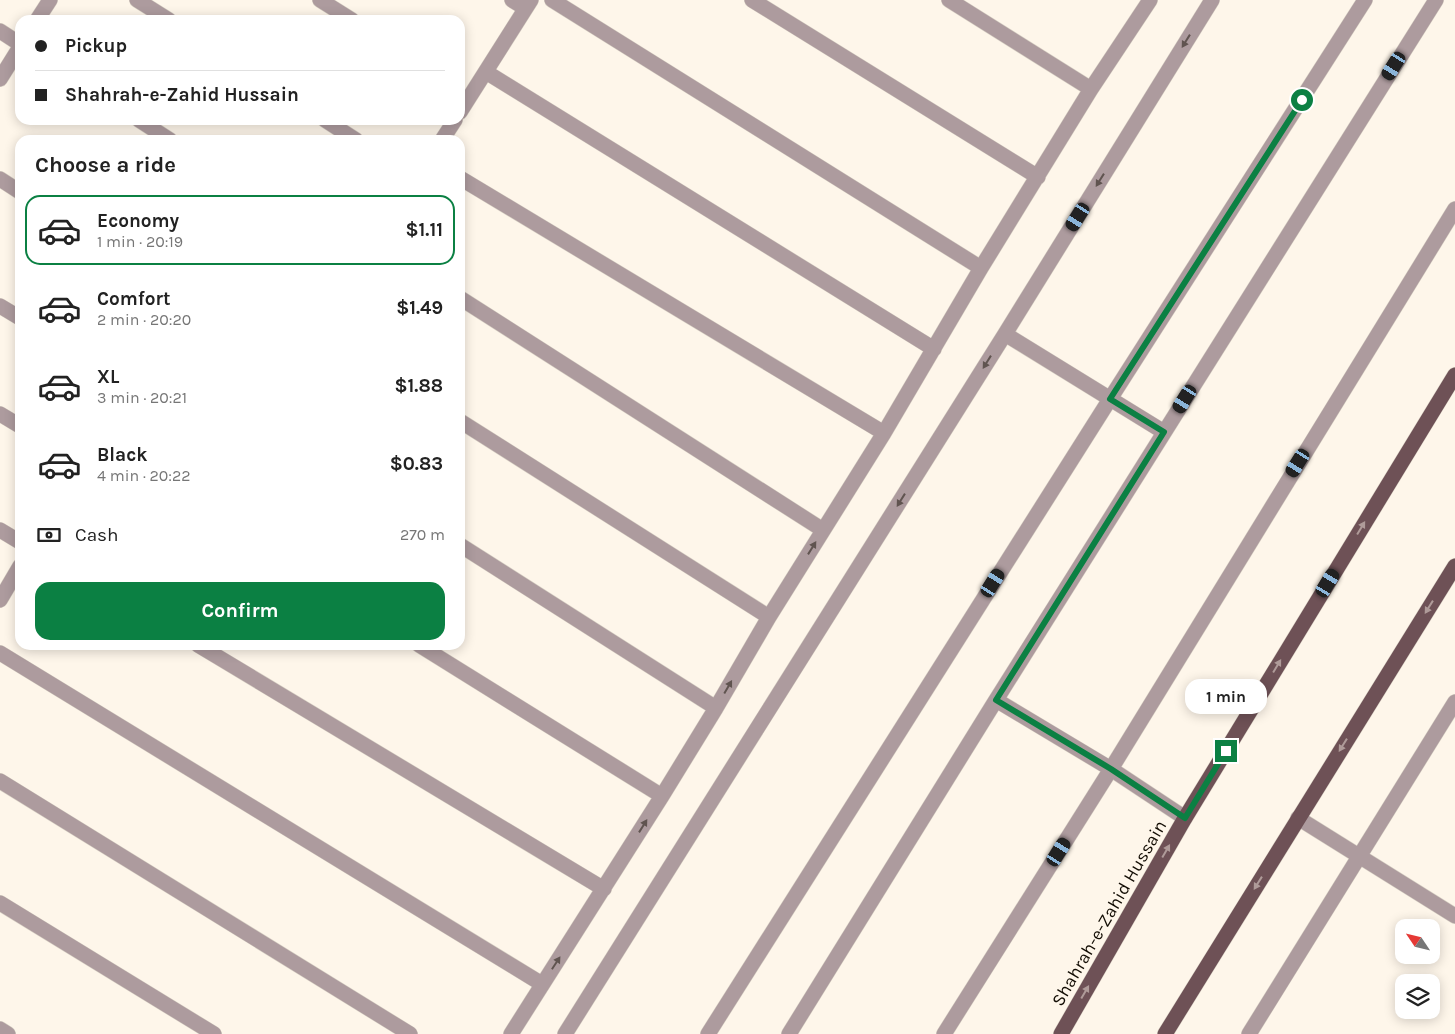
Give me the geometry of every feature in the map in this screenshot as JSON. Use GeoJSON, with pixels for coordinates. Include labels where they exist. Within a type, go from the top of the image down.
{"type":"FeatureCollection","features":[{"type":"Feature","properties":{"kind":"main road","name":"Shahrah-e-Zahid Hussain"},"geometry":{"type":"LineString","coordinates":[[1061,1034],[1185,818],[1455,375]]}},
{"type":"Feature","properties":{"kind":"main road"},"geometry":{"type":"LineString","coordinates":[[1165,1034],[1298,818],[1452,575]]}},
{"type":"Feature","properties":{"kind":"street"},"geometry":{"type":"LineString","coordinates":[[40,15],[50,0]]}},
{"type":"Feature","properties":{"kind":"street"},"geometry":{"type":"LineString","coordinates":[[137,0],[160,15]]}},
{"type":"Feature","properties":{"kind":"street"},"geometry":{"type":"LineString","coordinates":[[320,0],[344,15]]}},
{"type":"Feature","properties":{"kind":"street"},"geometry":{"type":"LineString","coordinates":[[465,92],[486,72],[528,4],[512,0]]}},
{"type":"Feature","properties":{"kind":"street"},"geometry":{"type":"LineString","coordinates":[[552,0],[981,268]]}},
{"type":"Feature","properties":{"kind":"street"},"geometry":{"type":"LineString","coordinates":[[752,0],[1038,177]]}},
{"type":"Feature","properties":{"kind":"street"},"geometry":{"type":"LineString","coordinates":[[948,0],[1091,88]]}},
{"type":"Feature","properties":{"kind":"street"},"geometry":{"type":"LineString","coordinates":[[565,1034],[1005,334],[1212,0]]}},
{"type":"Feature","properties":{"kind":"street"},"geometry":{"type":"LineString","coordinates":[[708,1034],[1110,399],[1366,0]]}},
{"type":"Feature","properties":{"kind":"street"},"geometry":{"type":"LineString","coordinates":[[789,1034],[996,700],[1436,0]]}},
{"type":"Feature","properties":{"kind":"street"},"geometry":{"type":"LineString","coordinates":[[512,1034],[662,796],[769,616],[884,433],[981,268],[1091,88],[1147,1]]}},
{"type":"Feature","properties":{"kind":"street"},"geometry":{"type":"LineString","coordinates":[[0,31],[15,42]]}},
{"type":"Feature","properties":{"kind":"street"},"geometry":{"type":"LineString","coordinates":[[0,79],[15,54]]}},
{"type":"Feature","properties":{"kind":"street"},"geometry":{"type":"LineString","coordinates":[[486,72],[934,349]]}},
{"type":"Feature","properties":{"kind":"street"},"geometry":{"type":"LineString","coordinates":[[147,125],[162,135]]}},
{"type":"Feature","properties":{"kind":"street"},"geometry":{"type":"LineString","coordinates":[[333,125],[348,135]]}},
{"type":"Feature","properties":{"kind":"street"},"geometry":{"type":"LineString","coordinates":[[0,179],[15,189]]}},
{"type":"Feature","properties":{"kind":"street"},"geometry":{"type":"LineString","coordinates":[[465,181],[884,433]]}},
{"type":"Feature","properties":{"kind":"street"},"geometry":{"type":"LineString","coordinates":[[944,1034],[1111,769],[1455,209]]}},
{"type":"Feature","properties":{"kind":"street"},"geometry":{"type":"LineString","coordinates":[[465,301],[823,530]]}},
{"type":"Feature","properties":{"kind":"street"},"geometry":{"type":"LineString","coordinates":[[0,306],[15,315]]}},
{"type":"Feature","properties":{"kind":"street"},"geometry":{"type":"LineString","coordinates":[[1005,334],[1164,432]]}},
{"type":"Feature","properties":{"kind":"street"},"geometry":{"type":"LineString","coordinates":[[0,414],[15,423]]}},
{"type":"Feature","properties":{"kind":"street"},"geometry":{"type":"LineString","coordinates":[[465,424],[769,616]]}},
{"type":"Feature","properties":{"kind":"street"},"geometry":{"type":"LineString","coordinates":[[0,530],[15,539]]}},
{"type":"Feature","properties":{"kind":"street"},"geometry":{"type":"LineString","coordinates":[[465,548],[716,708]]}},
{"type":"Feature","properties":{"kind":"street"},"geometry":{"type":"LineString","coordinates":[[0,600],[15,574]]}},
{"type":"Feature","properties":{"kind":"street"},"geometry":{"type":"LineString","coordinates":[[206,650],[604,889]]}},
{"type":"Feature","properties":{"kind":"street"},"geometry":{"type":"LineString","coordinates":[[427,650],[662,796]]}},
{"type":"Feature","properties":{"kind":"street"},"geometry":{"type":"LineString","coordinates":[[0,652],[542,984]]}},
{"type":"Feature","properties":{"kind":"street"},"geometry":{"type":"LineString","coordinates":[[996,700],[1111,769],[1185,818]]}},
{"type":"Feature","properties":{"kind":"street"},"geometry":{"type":"LineString","coordinates":[[1249,1034],[1455,702]]}},
{"type":"Feature","properties":{"kind":"street"},"geometry":{"type":"LineString","coordinates":[[0,780],[410,1034]]}},
{"type":"Feature","properties":{"kind":"street"},"geometry":{"type":"LineString","coordinates":[[1298,818],[1359,858],[1455,916]]}},
{"type":"Feature","properties":{"kind":"street"},"geometry":{"type":"LineString","coordinates":[[0,903],[214,1034]]}},
{"type":"Feature","properties":{"kind":"street"},"geometry":{"type":"LineString","coordinates":[[0,1029],[8,1034]]}},
{"type":"Feature","properties":{"kind":"route"},"geometry":{"type":"LineString","coordinates":[[1226,751],[1185,818],[1111,769],[996,700],[1164,432],[1110,399],[1302,100]]}}]}
